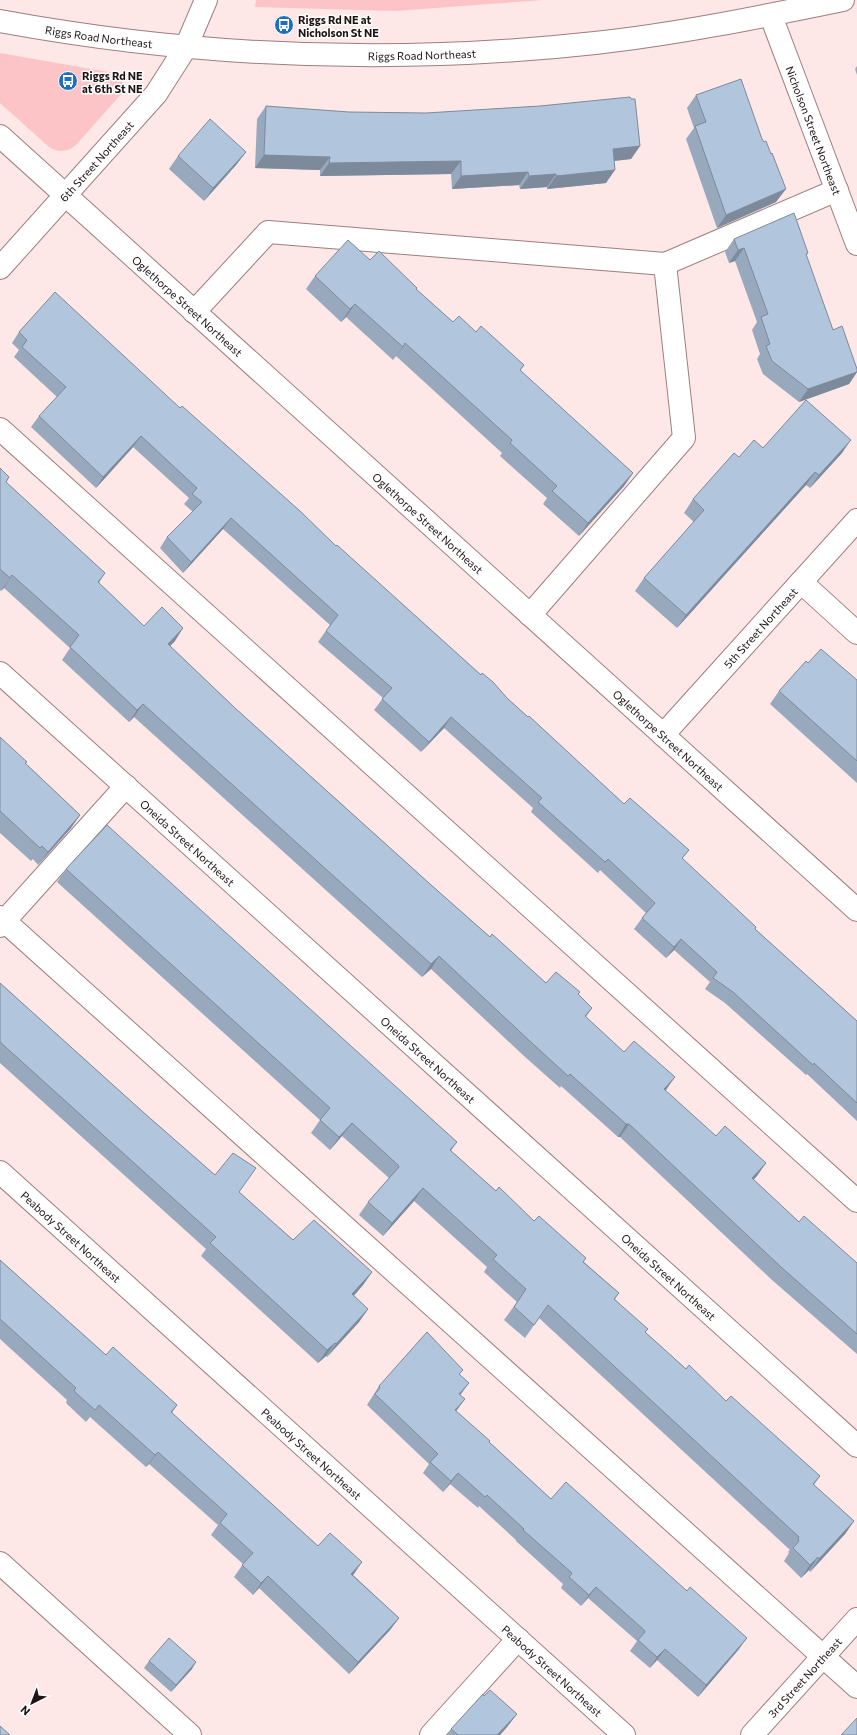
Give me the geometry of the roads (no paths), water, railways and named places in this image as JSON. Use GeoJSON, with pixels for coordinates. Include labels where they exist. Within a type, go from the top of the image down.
{"type":"FeatureCollection","features":[{"type":"Feature","properties":{"kind":"street"},"geometry":{"type":"LineString","coordinates":[[186,47],[206,0]]}},
{"type":"Feature","properties":{"kind":"street","name":"Riggs Road Northeast"},"geometry":{"type":"LineString","coordinates":[[0,21],[50,30],[186,47],[310,54],[414,56],[509,51],[604,42],[771,16],[842,0]]}},
{"type":"Feature","properties":{"kind":"street","name":"Nicholson Street Northeast"},"geometry":{"type":"LineString","coordinates":[[771,16],[857,244]]}},
{"type":"Feature","properties":{"kind":"street","name":"6th Street Northeast"},"geometry":{"type":"LineString","coordinates":[[0,268],[148,104],[164,83],[186,47]]}},
{"type":"Feature","properties":{"kind":"street","name":"Oglethorpe Street Northeast"},"geometry":{"type":"LineString","coordinates":[[0,136],[857,910]]}},
{"type":"Feature","properties":{"kind":"street"},"geometry":{"type":"LineString","coordinates":[[194,312],[268,232],[665,264],[837,190]]}},
{"type":"Feature","properties":{"kind":"street"},"geometry":{"type":"LineString","coordinates":[[530,615],[684,438],[665,264]]}},
{"type":"Feature","properties":{"kind":"street"},"geometry":{"type":"LineString","coordinates":[[0,429],[857,1200]]}},
{"type":"Feature","properties":{"kind":"street","name":"5th Street Northeast"},"geometry":{"type":"LineString","coordinates":[[663,735],[857,520]]}},
{"type":"Feature","properties":{"kind":"street"},"geometry":{"type":"LineString","coordinates":[[801,582],[857,633]]}},
{"type":"Feature","properties":{"kind":"street","name":"Oneida Street Northeast"},"geometry":{"type":"LineString","coordinates":[[0,673],[857,1446]]}},
{"type":"Feature","properties":{"kind":"street"},"geometry":{"type":"LineString","coordinates":[[126,786],[1,921],[857,1687]]}},
{"type":"Feature","properties":{"kind":"street","name":"Peabody Street Northeast"},"geometry":{"type":"LineString","coordinates":[[0,1172],[624,1735]]}},
{"type":"Feature","properties":{"kind":"street"},"geometry":{"type":"LineString","coordinates":[[0,1563],[190,1735]]}},
{"type":"Feature","properties":{"kind":"street","name":"3rd Street Northeast"},"geometry":{"type":"LineString","coordinates":[[752,1735],[857,1619]]}},
{"type":"Feature","properties":{"kind":"street"},"geometry":{"type":"LineString","coordinates":[[431,1735],[518,1639]]}},
{"type":"Feature","properties":{"kind":"place","name":"Riggs Rd NE at Nicholson St NE"},"geometry":{"type":"Point","coordinates":[284,25]}},
{"type":"Feature","properties":{"kind":"place","name":"Riggs Rd NE at 6th St NE"},"geometry":{"type":"Point","coordinates":[68,81]}}]}
